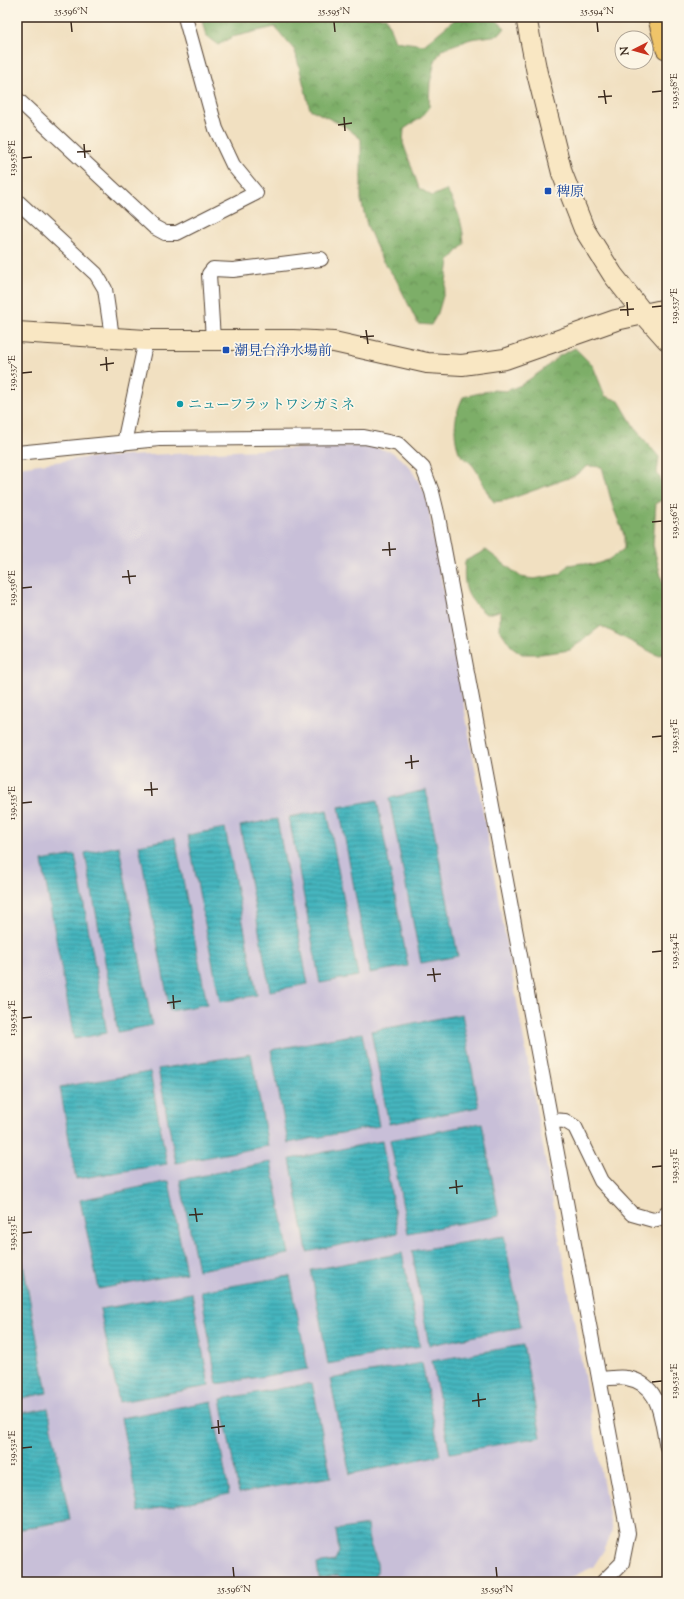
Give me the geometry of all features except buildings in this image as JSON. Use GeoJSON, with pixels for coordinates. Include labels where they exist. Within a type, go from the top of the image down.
{"type":"FeatureCollection","features":[{"type":"Feature","properties":{"kind":"main road"},"geometry":{"type":"LineString","coordinates":[[658,17],[667,48]]}},
{"type":"Feature","properties":{"kind":"street"},"geometry":{"type":"LineString","coordinates":[[17,99],[154,227],[165,233],[177,233],[256,193],[233,165],[216,129],[185,17]]}},
{"type":"Feature","properties":{"kind":"street"},"geometry":{"type":"LineString","coordinates":[[526,17],[537,73],[562,173],[584,229],[613,275],[643,313],[667,340]]}},
{"type":"Feature","properties":{"kind":"street"},"geometry":{"type":"LineString","coordinates":[[17,201],[96,274],[105,289],[112,337]]}},
{"type":"Feature","properties":{"kind":"street"},"geometry":{"type":"LineString","coordinates":[[213,340],[209,274],[213,269],[233,270],[321,258]]}},
{"type":"Feature","properties":{"kind":"street"},"geometry":{"type":"LineString","coordinates":[[17,332],[146,340],[293,340],[334,342],[427,363],[462,364],[505,359],[616,320],[667,309]]}},
{"type":"Feature","properties":{"kind":"street"},"geometry":{"type":"LineString","coordinates":[[124,443],[146,340]]}},
{"type":"Feature","properties":{"kind":"street"},"geometry":{"type":"LineString","coordinates":[[17,453],[159,439],[364,437],[398,444],[423,468],[432,492],[438,517],[495,832],[552,1120],[628,1533],[622,1563],[603,1582]]}},
{"type":"Feature","properties":{"kind":"street"},"geometry":{"type":"LineString","coordinates":[[552,1120],[565,1121],[575,1127],[600,1181],[632,1214],[652,1220],[661,1218],[667,1212]]}},
{"type":"Feature","properties":{"kind":"street"},"geometry":{"type":"LineString","coordinates":[[600,1379],[627,1378],[642,1384],[653,1394],[660,1408],[667,1447]]}},
{"type":"Feature","properties":{"kind":"shaded area"},"geometry":{"type":"Polygon","coordinates":[[[365,445],[392,452],[409,466],[426,494],[612,1532],[604,1550],[593,1567],[561,1582],[17,1582],[17,467],[85,458],[365,445]]]}},
{"type":"Feature","properties":{"kind":"green space"},"geometry":{"type":"Polygon","coordinates":[[[201,17],[386,17],[395,41],[424,45],[454,20],[467,17],[494,18],[505,28],[499,35],[471,39],[442,49],[435,61],[430,83],[429,108],[422,117],[404,129],[403,143],[419,188],[432,196],[446,190],[459,216],[462,229],[464,244],[449,261],[445,289],[438,313],[431,325],[418,324],[396,279],[382,260],[367,225],[361,200],[361,139],[346,127],[310,109],[295,51],[275,27],[232,37],[218,45],[206,36],[201,17]]]}},
{"type":"Feature","properties":{"kind":"green space"},"geometry":{"type":"Polygon","coordinates":[[[575,348],[593,366],[605,396],[619,401],[636,430],[659,457],[657,473],[667,490],[664,499],[656,503],[653,545],[663,584],[667,585],[667,654],[657,655],[601,626],[570,650],[541,654],[522,654],[511,646],[500,630],[500,611],[486,614],[470,597],[465,585],[465,561],[486,550],[521,577],[534,579],[561,574],[568,565],[583,563],[593,565],[608,560],[624,549],[624,535],[613,507],[602,467],[588,466],[574,476],[507,500],[494,502],[488,494],[477,471],[460,454],[457,445],[455,424],[463,397],[492,390],[506,391],[521,385],[543,370],[559,356],[575,348]]]}},
{"type":"Feature","properties":{"kind":"water"},"geometry":{"type":"Polygon","coordinates":[[[426,790],[458,956],[421,963],[389,798],[426,790]]]}},
{"type":"Feature","properties":{"kind":"water"},"geometry":{"type":"Polygon","coordinates":[[[377,800],[408,966],[370,973],[339,807],[377,800]]]}},
{"type":"Feature","properties":{"kind":"water"},"geometry":{"type":"Polygon","coordinates":[[[327,810],[358,976],[320,983],[289,817],[327,810]]]}},
{"type":"Feature","properties":{"kind":"water"},"geometry":{"type":"Polygon","coordinates":[[[277,819],[308,984],[270,991],[240,826],[277,819]]]}},
{"type":"Feature","properties":{"kind":"water"},"geometry":{"type":"Polygon","coordinates":[[[225,828],[257,995],[220,1002],[188,835],[225,828]]]}},
{"type":"Feature","properties":{"kind":"water"},"geometry":{"type":"Polygon","coordinates":[[[175,838],[207,1004],[170,1011],[139,845],[175,838]]]}},
{"type":"Feature","properties":{"kind":"water"},"geometry":{"type":"Polygon","coordinates":[[[119,846],[152,1025],[118,1032],[85,853],[119,846]]]}},
{"type":"Feature","properties":{"kind":"water"},"geometry":{"type":"Polygon","coordinates":[[[75,855],[107,1033],[74,1039],[42,861],[75,855]]]}},
{"type":"Feature","properties":{"kind":"water"},"geometry":{"type":"Polygon","coordinates":[[[462,1014],[479,1107],[389,1124],[371,1031],[462,1014]]]}},
{"type":"Feature","properties":{"kind":"water"},"geometry":{"type":"Polygon","coordinates":[[[362,1033],[379,1126],[288,1143],[271,1050],[362,1033]]]}},
{"type":"Feature","properties":{"kind":"water"},"geometry":{"type":"Polygon","coordinates":[[[251,1054],[268,1146],[176,1163],[158,1069],[251,1054]]]}},
{"type":"Feature","properties":{"kind":"water"},"geometry":{"type":"Polygon","coordinates":[[[150,1072],[167,1164],[76,1179],[60,1087],[150,1072]]]}},
{"type":"Feature","properties":{"kind":"water"},"geometry":{"type":"Polygon","coordinates":[[[482,1123],[499,1216],[408,1233],[390,1140],[482,1123]]]}},
{"type":"Feature","properties":{"kind":"water"},"geometry":{"type":"Polygon","coordinates":[[[382,1141],[398,1233],[307,1252],[290,1159],[382,1141]]]}},
{"type":"Feature","properties":{"kind":"water"},"geometry":{"type":"Polygon","coordinates":[[[271,1162],[289,1254],[198,1270],[180,1180],[271,1162]]]}},
{"type":"Feature","properties":{"kind":"water"},"geometry":{"type":"Polygon","coordinates":[[[169,1181],[186,1273],[99,1289],[80,1200],[169,1181]]]}},
{"type":"Feature","properties":{"kind":"water"},"geometry":{"type":"Polygon","coordinates":[[[504,1236],[521,1327],[429,1345],[412,1251],[504,1236]]]}},
{"type":"Feature","properties":{"kind":"water"},"geometry":{"type":"Polygon","coordinates":[[[21,1253],[47,1393],[17,1399],[17,1254],[21,1253]]]}},
{"type":"Feature","properties":{"kind":"water"},"geometry":{"type":"Polygon","coordinates":[[[402,1253],[420,1346],[328,1364],[311,1270],[402,1253]]]}},
{"type":"Feature","properties":{"kind":"water"},"geometry":{"type":"Polygon","coordinates":[[[290,1276],[308,1369],[217,1384],[201,1291],[290,1276]]]}},
{"type":"Feature","properties":{"kind":"water"},"geometry":{"type":"Polygon","coordinates":[[[192,1293],[209,1386],[119,1402],[100,1309],[192,1293]]]}},
{"type":"Feature","properties":{"kind":"water"},"geometry":{"type":"Polygon","coordinates":[[[523,1345],[541,1437],[450,1453],[432,1361],[523,1345]]]}},
{"type":"Feature","properties":{"kind":"water"},"geometry":{"type":"Polygon","coordinates":[[[422,1363],[440,1455],[350,1474],[330,1379],[422,1363]]]}},
{"type":"Feature","properties":{"kind":"water"},"geometry":{"type":"Polygon","coordinates":[[[312,1383],[331,1477],[239,1493],[221,1399],[312,1383]]]}},
{"type":"Feature","properties":{"kind":"water"},"geometry":{"type":"Polygon","coordinates":[[[212,1401],[229,1494],[139,1512],[121,1418],[212,1401]]]}},
{"type":"Feature","properties":{"kind":"water"},"geometry":{"type":"Polygon","coordinates":[[[48,1408],[70,1520],[17,1530],[17,1414],[48,1408]]]}},
{"type":"Feature","properties":{"kind":"water"},"geometry":{"type":"Polygon","coordinates":[[[367,1525],[369,1542],[377,1565],[374,1578],[370,1582],[344,1582],[338,1575],[319,1578],[317,1564],[335,1561],[339,1552],[336,1530],[367,1525]]]}},
{"type":"Feature","properties":{"kind":"place","name":"稗原"},"geometry":{"type":"Point","coordinates":[548,191]}},
{"type":"Feature","properties":{"kind":"place","name":"潮見台浄水場前"},"geometry":{"type":"Point","coordinates":[226,350]}},
{"type":"Feature","properties":{"kind":"place","name":"ニューフラットワシガミネ"},"geometry":{"type":"Point","coordinates":[180,404]}}]}
